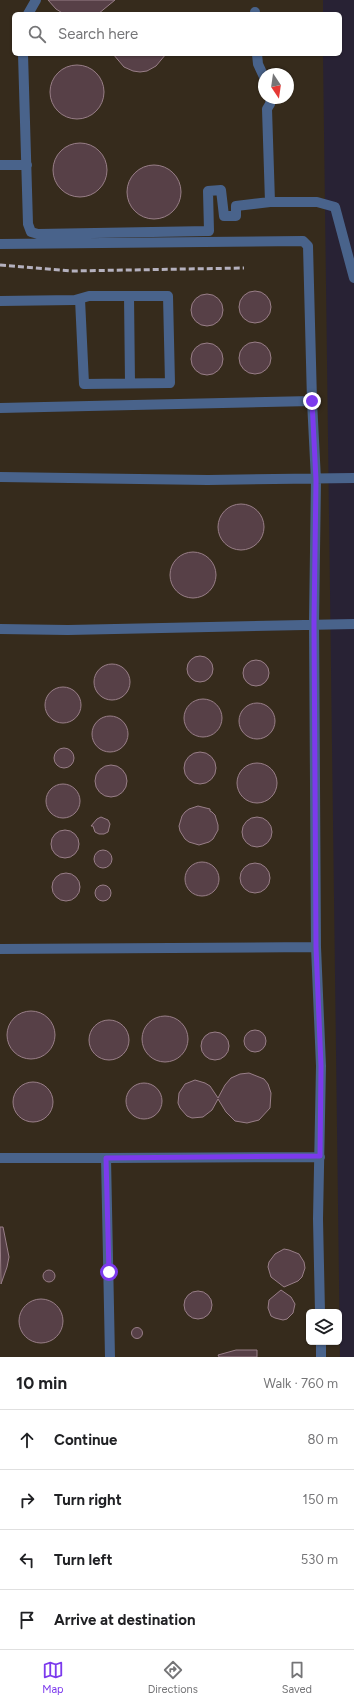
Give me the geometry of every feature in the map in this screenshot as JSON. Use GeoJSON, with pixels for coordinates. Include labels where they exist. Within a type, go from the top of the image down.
{"type":"FeatureCollection","features":[{"type":"Feature","properties":{"kind":"street"},"geometry":{"type":"LineString","coordinates":[[29,12],[36,0]]}},
{"type":"Feature","properties":{"kind":"street"},"geometry":{"type":"LineString","coordinates":[[23,56],[28,224],[31,232],[38,234],[209,231],[208,191],[221,190],[224,216],[236,216],[236,206],[270,202],[317,202],[334,207],[354,278]]}},
{"type":"Feature","properties":{"kind":"street"},"geometry":{"type":"LineString","coordinates":[[257,56],[260,68]]}},
{"type":"Feature","properties":{"kind":"street"},"geometry":{"type":"LineString","coordinates":[[270,104],[267,109],[270,202]]}},
{"type":"Feature","properties":{"kind":"street"},"geometry":{"type":"LineString","coordinates":[[0,165],[26,165]]}},
{"type":"Feature","properties":{"kind":"street"},"geometry":{"type":"LineString","coordinates":[[0,244],[304,241],[308,246],[312,401],[316,480],[314,626],[316,947],[321,1066],[318,1218],[320,1309]]}},
{"type":"Feature","properties":{"kind":"street"},"geometry":{"type":"LineString","coordinates":[[0,301],[75,300],[88,296],[168,296],[170,384],[84,384],[80,299]]}},
{"type":"Feature","properties":{"kind":"street"},"geometry":{"type":"LineString","coordinates":[[129,296],[130,384]]}},
{"type":"Feature","properties":{"kind":"street"},"geometry":{"type":"LineString","coordinates":[[0,408],[312,401]]}},
{"type":"Feature","properties":{"kind":"street"},"geometry":{"type":"LineString","coordinates":[[0,477],[208,480],[316,480],[354,478]]}},
{"type":"Feature","properties":{"kind":"street"},"geometry":{"type":"LineString","coordinates":[[0,629],[68,630],[354,624]]}},
{"type":"Feature","properties":{"kind":"street"},"geometry":{"type":"LineString","coordinates":[[0,949],[316,947]]}},
{"type":"Feature","properties":{"kind":"street"},"geometry":{"type":"LineString","coordinates":[[0,1158],[320,1156]]}},
{"type":"Feature","properties":{"kind":"street"},"geometry":{"type":"LineString","coordinates":[[106,1158],[110,1357]]}},
{"type":"Feature","properties":{"kind":"street"},"geometry":{"type":"LineString","coordinates":[[321,1345],[321,1357]]}},
{"type":"Feature","properties":{"kind":"shaded area"},"geometry":{"type":"Polygon","coordinates":[[[0,0],[323,0],[323,12],[12,12],[12,56],[323,56],[339,1309],[306,1309],[306,1345],[340,1345],[340,1357],[0,1357],[0,0]]]}},
{"type":"Feature","properties":{"kind":"building"},"geometry":{"type":"Polygon","coordinates":[[[48,0],[115,0],[100,12],[61,12],[48,0]]]}},
{"type":"Feature","properties":{"kind":"building"},"geometry":{"type":"Polygon","coordinates":[[[115,56],[164,56],[156,66],[147,71],[133,71],[124,67],[115,56]]]}},
{"type":"Feature","properties":{"kind":"building"},"geometry":{"type":"Polygon","coordinates":[[[72,65],[82,65],[92,69],[100,77],[104,87],[104,97],[100,107],[92,115],[82,119],[72,119],[62,115],[54,107],[50,97],[50,87],[54,77],[62,69],[72,65]]]}},
{"type":"Feature","properties":{"kind":"building"},"geometry":{"type":"Polygon","coordinates":[[[75,143],[85,143],[95,147],[103,155],[107,165],[107,175],[103,185],[95,193],[85,197],[75,197],[65,193],[57,185],[53,175],[53,165],[57,155],[65,147],[75,143]]]}},
{"type":"Feature","properties":{"kind":"building"},"geometry":{"type":"Polygon","coordinates":[[[149,165],[159,165],[169,169],[177,177],[181,187],[181,197],[177,207],[169,215],[159,219],[149,219],[139,215],[131,207],[127,197],[127,187],[131,177],[139,169],[149,165]]]}},
{"type":"Feature","properties":{"kind":"building"},"geometry":{"type":"Polygon","coordinates":[[[252,291],[258,291],[267,295],[271,307],[267,319],[258,323],[252,323],[243,319],[239,310],[239,304],[243,295],[252,291]]]}},
{"type":"Feature","properties":{"kind":"building"},"geometry":{"type":"Polygon","coordinates":[[[204,294],[210,294],[219,298],[223,310],[219,322],[210,326],[204,326],[195,322],[191,313],[191,307],[195,298],[204,294]]]}},
{"type":"Feature","properties":{"kind":"building"},"geometry":{"type":"Polygon","coordinates":[[[252,342],[258,342],[267,346],[271,358],[267,370],[258,374],[252,374],[243,370],[239,361],[239,355],[243,346],[252,342]]]}},
{"type":"Feature","properties":{"kind":"building"},"geometry":{"type":"Polygon","coordinates":[[[204,343],[210,343],[219,347],[223,359],[219,371],[210,375],[204,375],[195,371],[191,362],[191,356],[195,347],[204,343]]]}},
{"type":"Feature","properties":{"kind":"building"},"geometry":{"type":"Polygon","coordinates":[[[236,504],[246,504],[254,508],[260,514],[264,522],[264,532],[260,540],[254,546],[246,550],[236,550],[228,546],[222,540],[218,532],[218,522],[222,514],[228,508],[236,504]]]}},
{"type":"Feature","properties":{"kind":"building"},"geometry":{"type":"Polygon","coordinates":[[[188,552],[198,552],[206,556],[212,562],[216,570],[216,580],[212,588],[206,594],[198,598],[188,598],[180,594],[174,588],[170,580],[170,570],[174,562],[180,556],[188,552]]]}},
{"type":"Feature","properties":{"kind":"building"},"geometry":{"type":"Polygon","coordinates":[[[200,656],[210,659],[213,669],[210,679],[200,682],[190,679],[187,669],[190,659],[200,656]]]}},
{"type":"Feature","properties":{"kind":"building"},"geometry":{"type":"Polygon","coordinates":[[[256,660],[266,663],[269,673],[266,683],[256,686],[246,683],[243,673],[246,663],[256,660]]]}},
{"type":"Feature","properties":{"kind":"building"},"geometry":{"type":"Polygon","coordinates":[[[116,664],[125,669],[129,675],[129,689],[125,695],[116,700],[108,700],[99,695],[95,689],[94,678],[99,669],[105,665],[116,664]]]}},
{"type":"Feature","properties":{"kind":"building"},"geometry":{"type":"Polygon","coordinates":[[[67,687],[76,692],[80,698],[80,712],[76,718],[67,723],[59,723],[50,718],[46,712],[45,701],[50,692],[56,688],[67,687]]]}},
{"type":"Feature","properties":{"kind":"building"},"geometry":{"type":"Polygon","coordinates":[[[199,699],[207,699],[219,708],[222,718],[219,728],[213,734],[207,737],[199,737],[187,728],[184,722],[184,714],[193,702],[199,699]]]}},
{"type":"Feature","properties":{"kind":"building"},"geometry":{"type":"Polygon","coordinates":[[[261,703],[270,708],[274,714],[274,728],[270,734],[261,739],[253,739],[244,734],[240,728],[239,717],[244,708],[250,704],[261,703]]]}},
{"type":"Feature","properties":{"kind":"building"},"geometry":{"type":"Polygon","coordinates":[[[114,716],[123,721],[127,727],[127,741],[123,747],[114,752],[106,752],[97,747],[93,741],[92,730],[97,721],[103,717],[114,716]]]}},
{"type":"Feature","properties":{"kind":"building"},"geometry":{"type":"Polygon","coordinates":[[[60,748],[68,748],[74,754],[74,762],[68,768],[60,768],[54,762],[54,754],[60,748]]]}},
{"type":"Feature","properties":{"kind":"building"},"geometry":{"type":"Polygon","coordinates":[[[200,752],[211,757],[216,768],[211,779],[200,784],[189,779],[184,768],[189,757],[200,752]]]}},
{"type":"Feature","properties":{"kind":"building"},"geometry":{"type":"Polygon","coordinates":[[[261,763],[268,766],[274,772],[277,783],[276,791],[268,800],[261,803],[253,803],[246,800],[238,791],[237,779],[240,772],[249,764],[261,763]]]}},
{"type":"Feature","properties":{"kind":"building"},"geometry":{"type":"Polygon","coordinates":[[[111,765],[117,766],[124,772],[127,781],[126,787],[120,794],[111,797],[105,796],[98,790],[95,781],[96,775],[102,768],[111,765]]]}},
{"type":"Feature","properties":{"kind":"building"},"geometry":{"type":"Polygon","coordinates":[[[63,784],[75,789],[80,801],[75,813],[63,818],[51,813],[46,801],[51,789],[63,784]]]}},
{"type":"Feature","properties":{"kind":"building"},"geometry":{"type":"Polygon","coordinates":[[[198,806],[210,809],[210,811],[215,815],[218,825],[218,830],[213,839],[199,845],[185,839],[179,826],[185,812],[198,806]]]}},
{"type":"Feature","properties":{"kind":"building"},"geometry":{"type":"Polygon","coordinates":[[[101,817],[108,820],[110,824],[108,832],[104,834],[95,832],[93,826],[91,826],[101,817]]]}},
{"type":"Feature","properties":{"kind":"building"},"geometry":{"type":"Polygon","coordinates":[[[257,817],[268,821],[272,832],[268,843],[257,847],[246,843],[242,832],[246,821],[257,817]]]}},
{"type":"Feature","properties":{"kind":"building"},"geometry":{"type":"Polygon","coordinates":[[[65,830],[75,834],[79,844],[75,854],[65,858],[55,854],[51,844],[55,834],[65,830]]]}},
{"type":"Feature","properties":{"kind":"building"},"geometry":{"type":"Polygon","coordinates":[[[103,850],[109,853],[112,859],[109,865],[103,868],[97,865],[94,859],[97,853],[103,850]]]}},
{"type":"Feature","properties":{"kind":"building"},"geometry":{"type":"Polygon","coordinates":[[[202,862],[214,867],[219,879],[214,891],[202,896],[190,891],[185,879],[190,867],[202,862]]]}},
{"type":"Feature","properties":{"kind":"building"},"geometry":{"type":"Polygon","coordinates":[[[255,863],[266,867],[270,878],[266,889],[255,893],[244,889],[240,878],[244,867],[255,863]]]}},
{"type":"Feature","properties":{"kind":"building"},"geometry":{"type":"Polygon","coordinates":[[[66,873],[76,877],[80,887],[76,897],[66,901],[56,897],[52,887],[56,877],[66,873]]]}},
{"type":"Feature","properties":{"kind":"building"},"geometry":{"type":"Polygon","coordinates":[[[100,885],[106,885],[111,890],[109,899],[106,901],[100,901],[95,896],[95,890],[100,885]]]}},
{"type":"Feature","properties":{"kind":"building"},"geometry":{"type":"Polygon","coordinates":[[[26,1011],[36,1011],[45,1015],[51,1021],[54,1026],[54,1044],[45,1055],[36,1059],[26,1059],[17,1055],[11,1049],[7,1040],[7,1030],[11,1021],[17,1015],[26,1011]]]}},
{"type":"Feature","properties":{"kind":"building"},"geometry":{"type":"Polygon","coordinates":[[[165,1016],[178,1020],[184,1026],[188,1039],[184,1052],[178,1058],[165,1062],[152,1058],[146,1052],[142,1039],[146,1026],[152,1020],[165,1016]]]}},
{"type":"Feature","properties":{"kind":"building"},"geometry":{"type":"Polygon","coordinates":[[[109,1020],[123,1026],[129,1040],[123,1054],[109,1060],[95,1054],[89,1040],[95,1026],[109,1020]]]}},
{"type":"Feature","properties":{"kind":"building"},"geometry":{"type":"Polygon","coordinates":[[[255,1030],[263,1033],[266,1041],[263,1049],[255,1052],[247,1049],[244,1041],[247,1033],[255,1030]]]}},
{"type":"Feature","properties":{"kind":"building"},"geometry":{"type":"Polygon","coordinates":[[[215,1032],[221,1033],[225,1036],[228,1040],[228,1052],[225,1056],[221,1059],[215,1060],[209,1059],[205,1056],[202,1052],[201,1046],[202,1040],[205,1036],[209,1033],[215,1032]]]}},
{"type":"Feature","properties":{"kind":"building"},"geometry":{"type":"Polygon","coordinates":[[[249,1073],[264,1079],[268,1084],[271,1093],[270,1108],[259,1120],[247,1123],[235,1121],[226,1112],[218,1099],[212,1110],[203,1117],[192,1118],[187,1116],[180,1108],[178,1103],[179,1093],[185,1084],[195,1080],[205,1083],[210,1086],[218,1098],[225,1085],[231,1078],[240,1074],[249,1073]]]}},
{"type":"Feature","properties":{"kind":"building"},"geometry":{"type":"Polygon","coordinates":[[[37,1082],[44,1085],[50,1091],[53,1102],[52,1110],[44,1119],[37,1122],[29,1122],[22,1119],[14,1110],[13,1098],[16,1091],[25,1083],[37,1082]]]}},
{"type":"Feature","properties":{"kind":"building"},"geometry":{"type":"Polygon","coordinates":[[[148,1083],[157,1088],[161,1094],[161,1108],[157,1114],[148,1119],[140,1119],[131,1114],[127,1108],[126,1097],[131,1088],[137,1084],[148,1083]]]}},
{"type":"Feature","properties":{"kind":"building"},"geometry":{"type":"Polygon","coordinates":[[[0,1227],[3,1227],[9,1257],[1,1284],[0,1227]]]}},
{"type":"Feature","properties":{"kind":"building"},"geometry":{"type":"Polygon","coordinates":[[[284,1249],[299,1254],[304,1262],[305,1268],[302,1277],[298,1281],[284,1287],[271,1277],[268,1267],[269,1262],[275,1254],[284,1249]]]}},
{"type":"Feature","properties":{"kind":"building"},"geometry":{"type":"Polygon","coordinates":[[[47,1270],[51,1270],[55,1276],[51,1282],[47,1282],[43,1278],[43,1274],[47,1270]]]}},
{"type":"Feature","properties":{"kind":"building"},"geometry":{"type":"Polygon","coordinates":[[[281,1290],[291,1297],[295,1304],[293,1313],[287,1319],[283,1320],[271,1316],[268,1308],[269,1300],[281,1290]]]}},
{"type":"Feature","properties":{"kind":"building"},"geometry":{"type":"Polygon","coordinates":[[[198,1291],[208,1295],[212,1305],[208,1315],[198,1319],[188,1315],[184,1305],[188,1295],[198,1291]]]}},
{"type":"Feature","properties":{"kind":"building"},"geometry":{"type":"Polygon","coordinates":[[[37,1299],[45,1299],[57,1305],[63,1317],[63,1325],[57,1337],[45,1343],[37,1343],[25,1337],[19,1325],[19,1317],[25,1305],[37,1299]]]}},
{"type":"Feature","properties":{"kind":"building"},"geometry":{"type":"Polygon","coordinates":[[[137,1327],[141,1329],[143,1333],[141,1337],[137,1339],[133,1337],[131,1333],[133,1329],[137,1327]]]}},
{"type":"Feature","properties":{"kind":"building"},"geometry":{"type":"Polygon","coordinates":[[[236,1350],[257,1350],[257,1357],[219,1357],[218,1355],[236,1350]]]}},
{"type":"Feature","properties":{"kind":"railway"},"geometry":{"type":"LineString","coordinates":[[0,265],[71,271],[244,268]]}},
{"type":"Feature","properties":{"kind":"route"},"geometry":{"type":"LineString","coordinates":[[109,1272],[106,1158],[320,1156],[321,1066],[316,947],[314,622],[316,480],[312,401]]}}]}
